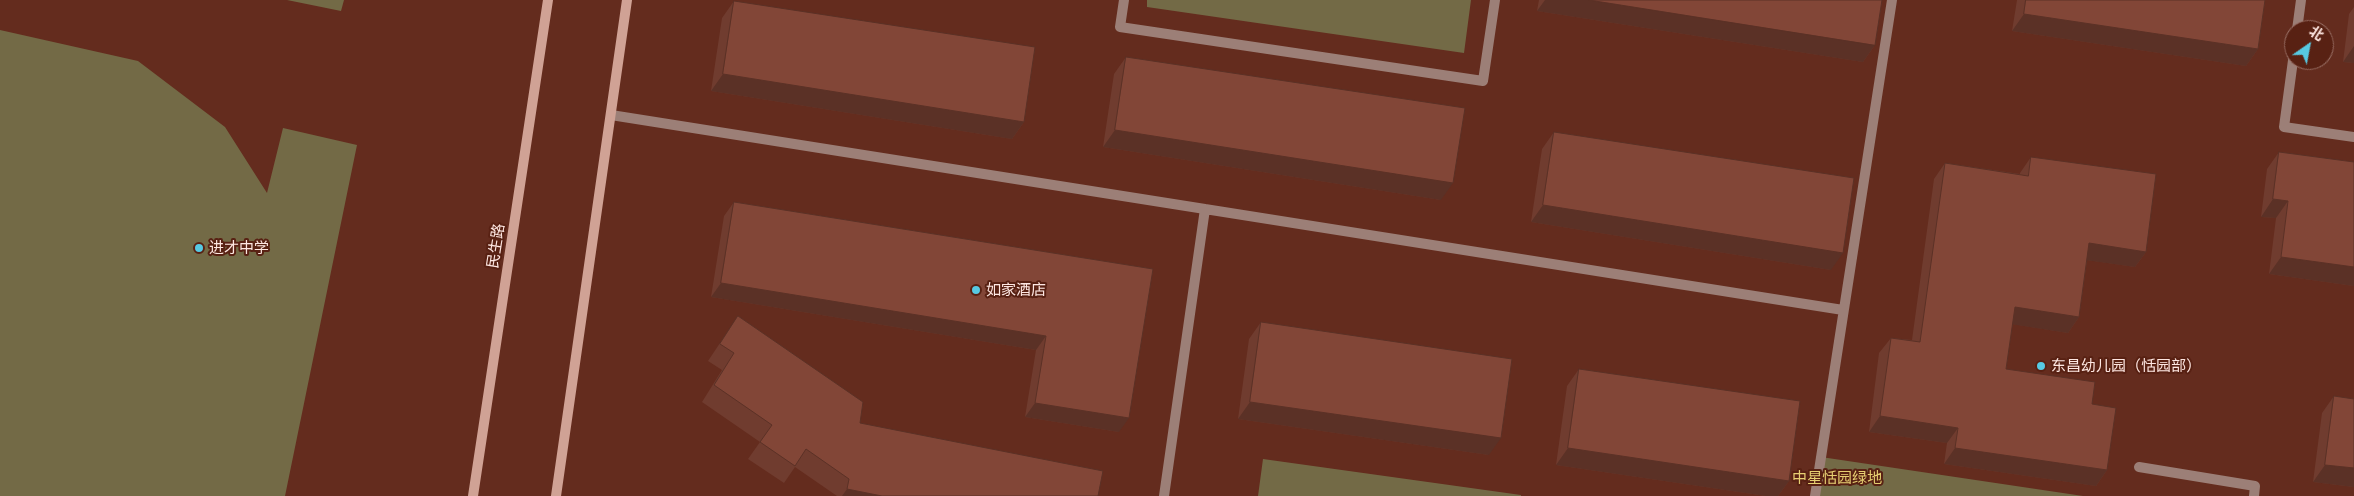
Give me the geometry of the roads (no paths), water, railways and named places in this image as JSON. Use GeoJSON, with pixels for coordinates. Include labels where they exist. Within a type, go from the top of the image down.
{"type":"FeatureCollection","features":[{"type":"Feature","properties":{"kind":"main road","name":"民生路"},"geometry":{"type":"LineString","coordinates":[[474,496],[548,0]]}},
{"type":"Feature","properties":{"kind":"main road"},"geometry":{"type":"LineString","coordinates":[[556,496],[627,0]]}},
{"type":"Feature","properties":{"kind":"lane"},"geometry":{"type":"LineString","coordinates":[[1124,0],[1120,27],[1484,81],[1495,0]]}},
{"type":"Feature","properties":{"kind":"lane"},"geometry":{"type":"LineString","coordinates":[[1816,496],[1892,0]]}},
{"type":"Feature","properties":{"kind":"lane"},"geometry":{"type":"LineString","coordinates":[[2298,20],[2301,0]]}},
{"type":"Feature","properties":{"kind":"lane"},"geometry":{"type":"LineString","coordinates":[[2292,70],[2284,127],[2354,137]]}},
{"type":"Feature","properties":{"kind":"lane"},"geometry":{"type":"LineString","coordinates":[[611,115],[1843,310]]}},
{"type":"Feature","properties":{"kind":"lane"},"geometry":{"type":"LineString","coordinates":[[1164,496],[1205,210]]}},
{"type":"Feature","properties":{"kind":"lane"},"geometry":{"type":"LineString","coordinates":[[2138,467],[2255,486],[2254,496]]}},
{"type":"Feature","properties":{"kind":"place","name":"进才中学"},"geometry":{"type":"Point","coordinates":[199,248]}},
{"type":"Feature","properties":{"kind":"place","name":"如家酒店"},"geometry":{"type":"Point","coordinates":[976,290]}},
{"type":"Feature","properties":{"kind":"place","name":"东昌幼儿园（恬园部）"},"geometry":{"type":"Point","coordinates":[2041,366]}},
{"type":"Feature","properties":{"kind":"park label","name":"中星恬园绿地"},"geometry":{"type":"Point","coordinates":[1837,478]}}]}
